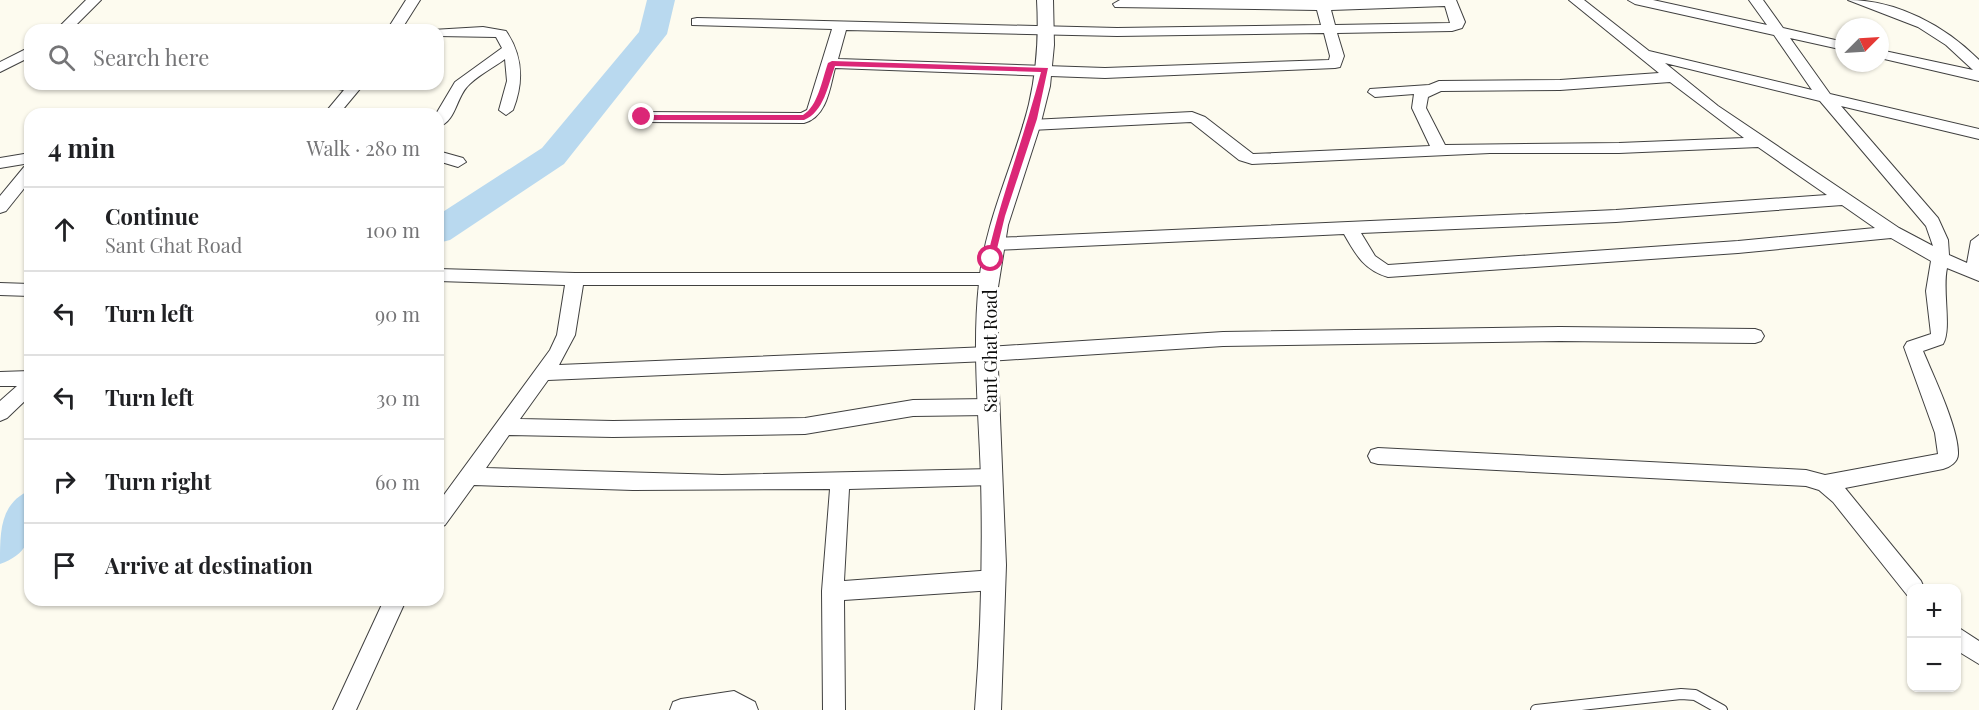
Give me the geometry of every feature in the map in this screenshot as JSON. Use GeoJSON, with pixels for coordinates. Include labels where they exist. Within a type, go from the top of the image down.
{"type":"FeatureCollection","features":[{"type":"Feature","properties":{"kind":"street"},"geometry":{"type":"LineString","coordinates":[[69,24],[94,0]]}},
{"type":"Feature","properties":{"kind":"street"},"geometry":{"type":"LineString","coordinates":[[398,24],[413,0]]}},
{"type":"Feature","properties":{"kind":"street","name":"Sant Ghat Road"},"geometry":{"type":"LineString","coordinates":[[988,710],[994,635],[988,354],[990,279],[994,244],[1001,216],[1031,125],[1045,70],[1048,32],[1045,0]]}},
{"type":"Feature","properties":{"kind":"street"},"geometry":{"type":"LineString","coordinates":[[1576,0],[1673,77],[1762,142],[1893,232],[1940,258],[1976,274],[1979,241]]}},
{"type":"Feature","properties":{"kind":"street"},"geometry":{"type":"LineString","coordinates":[[1635,0],[1835,44]]}},
{"type":"Feature","properties":{"kind":"street"},"geometry":{"type":"LineString","coordinates":[[1756,0],[1825,97],[1932,222],[1941,236],[1935,291],[1940,334],[1937,339],[1913,347],[1945,433],[1949,455],[1943,461],[1825,483]]}},
{"type":"Feature","properties":{"kind":"street"},"geometry":{"type":"LineString","coordinates":[[1855,0],[1900,13],[1932,27],[1978,68]]}},
{"type":"Feature","properties":{"kind":"street"},"geometry":{"type":"LineString","coordinates":[[697,22],[1048,32],[1452,27],[1458,22],[1450,1],[1120,4]]}},
{"type":"Feature","properties":{"kind":"street"},"geometry":{"type":"LineString","coordinates":[[832,63],[1105,73],[1335,64],[1337,56],[1322,3]]}},
{"type":"Feature","properties":{"kind":"street"},"geometry":{"type":"LineString","coordinates":[[642,117],[804,118],[812,113],[818,103],[832,63],[840,27]]}},
{"type":"Feature","properties":{"kind":"street"},"geometry":{"type":"LineString","coordinates":[[444,32],[495,33],[504,38],[516,86],[507,110]]}},
{"type":"Feature","properties":{"kind":"street"},"geometry":{"type":"LineString","coordinates":[[444,115],[460,85],[508,50]]}},
{"type":"Feature","properties":{"kind":"street"},"geometry":{"type":"LineString","coordinates":[[0,68],[24,54]]}},
{"type":"Feature","properties":{"kind":"street"},"geometry":{"type":"LineString","coordinates":[[1643,54],[1979,134]]}},
{"type":"Feature","properties":{"kind":"street"},"geometry":{"type":"LineString","coordinates":[[1889,55],[1978,68]]}},
{"type":"Feature","properties":{"kind":"street"},"geometry":{"type":"LineString","coordinates":[[1375,92],[1428,89],[1439,86],[1560,85],[1673,77]]}},
{"type":"Feature","properties":{"kind":"street"},"geometry":{"type":"LineString","coordinates":[[1428,89],[1421,94],[1419,108],[1440,150]]}},
{"type":"Feature","properties":{"kind":"street"},"geometry":{"type":"LineString","coordinates":[[336,108],[352,90]]}},
{"type":"Feature","properties":{"kind":"street"},"geometry":{"type":"LineString","coordinates":[[1031,125],[1192,117],[1208,126],[1244,156],[1252,159],[1440,150],[1762,142]]}},
{"type":"Feature","properties":{"kind":"street"},"geometry":{"type":"LineString","coordinates":[[444,158],[458,162]]}},
{"type":"Feature","properties":{"kind":"street"},"geometry":{"type":"LineString","coordinates":[[0,163],[24,159]]}},
{"type":"Feature","properties":{"kind":"street"},"geometry":{"type":"LineString","coordinates":[[0,207],[24,178]]}},
{"type":"Feature","properties":{"kind":"street"},"geometry":{"type":"LineString","coordinates":[[994,244],[1617,216],[1844,199]]}},
{"type":"Feature","properties":{"kind":"street"},"geometry":{"type":"LineString","coordinates":[[1350,228],[1368,260],[1376,268],[1388,272],[1738,247],[1893,232]]}},
{"type":"Feature","properties":{"kind":"street"},"geometry":{"type":"LineString","coordinates":[[444,275],[575,279],[990,279]]}},
{"type":"Feature","properties":{"kind":"street"},"geometry":{"type":"LineString","coordinates":[[444,511],[543,373],[566,335],[575,279]]}},
{"type":"Feature","properties":{"kind":"street"},"geometry":{"type":"LineString","coordinates":[[0,289],[24,290]]}},
{"type":"Feature","properties":{"kind":"street"},"geometry":{"type":"LineString","coordinates":[[543,373],[988,354],[1222,339],[1560,334],[1755,336]]}},
{"type":"Feature","properties":{"kind":"street"},"geometry":{"type":"LineString","coordinates":[[0,379],[24,378]]}},
{"type":"Feature","properties":{"kind":"street"},"geometry":{"type":"LineString","coordinates":[[0,413],[24,391]]}},
{"type":"Feature","properties":{"kind":"street"},"geometry":{"type":"LineString","coordinates":[[504,427],[613,429],[805,426],[913,408],[989,407]]}},
{"type":"Feature","properties":{"kind":"street"},"geometry":{"type":"LineString","coordinates":[[1378,456],[1806,477],[1825,483],[1858,516],[1911,584]]}},
{"type":"Feature","properties":{"kind":"street"},"geometry":{"type":"LineString","coordinates":[[469,476],[633,482],[992,477]]}},
{"type":"Feature","properties":{"kind":"street"},"geometry":{"type":"LineString","coordinates":[[834,710],[833,591],[840,480]]}},
{"type":"Feature","properties":{"kind":"street"},"geometry":{"type":"LineString","coordinates":[[833,591],[994,580]]}},
{"type":"Feature","properties":{"kind":"street"},"geometry":{"type":"LineString","coordinates":[[344,710],[392,606]]}},
{"type":"Feature","properties":{"kind":"street"},"geometry":{"type":"LineString","coordinates":[[1959,638],[1979,654]]}},
{"type":"Feature","properties":{"kind":"street"},"geometry":{"type":"LineString","coordinates":[[681,710],[734,702],[747,710]]}},
{"type":"Feature","properties":{"kind":"lane"},"geometry":{"type":"LineString","coordinates":[[1536,710],[1681,694],[1695,695],[1722,710]]}},
{"type":"Feature","properties":{"kind":"waterway"},"geometry":{"type":"LineString","coordinates":[[444,227],[553,156],[653,34],[661,0]]}},
{"type":"Feature","properties":{"kind":"waterway"},"geometry":{"type":"LineString","coordinates":[[0,545],[24,515]]}},
{"type":"Feature","properties":{"kind":"route"},"geometry":{"type":"LineString","coordinates":[[642,117],[804,118],[812,113],[818,103],[832,63],[1045,70],[1033,119],[1001,216],[991,259]]}}]}
